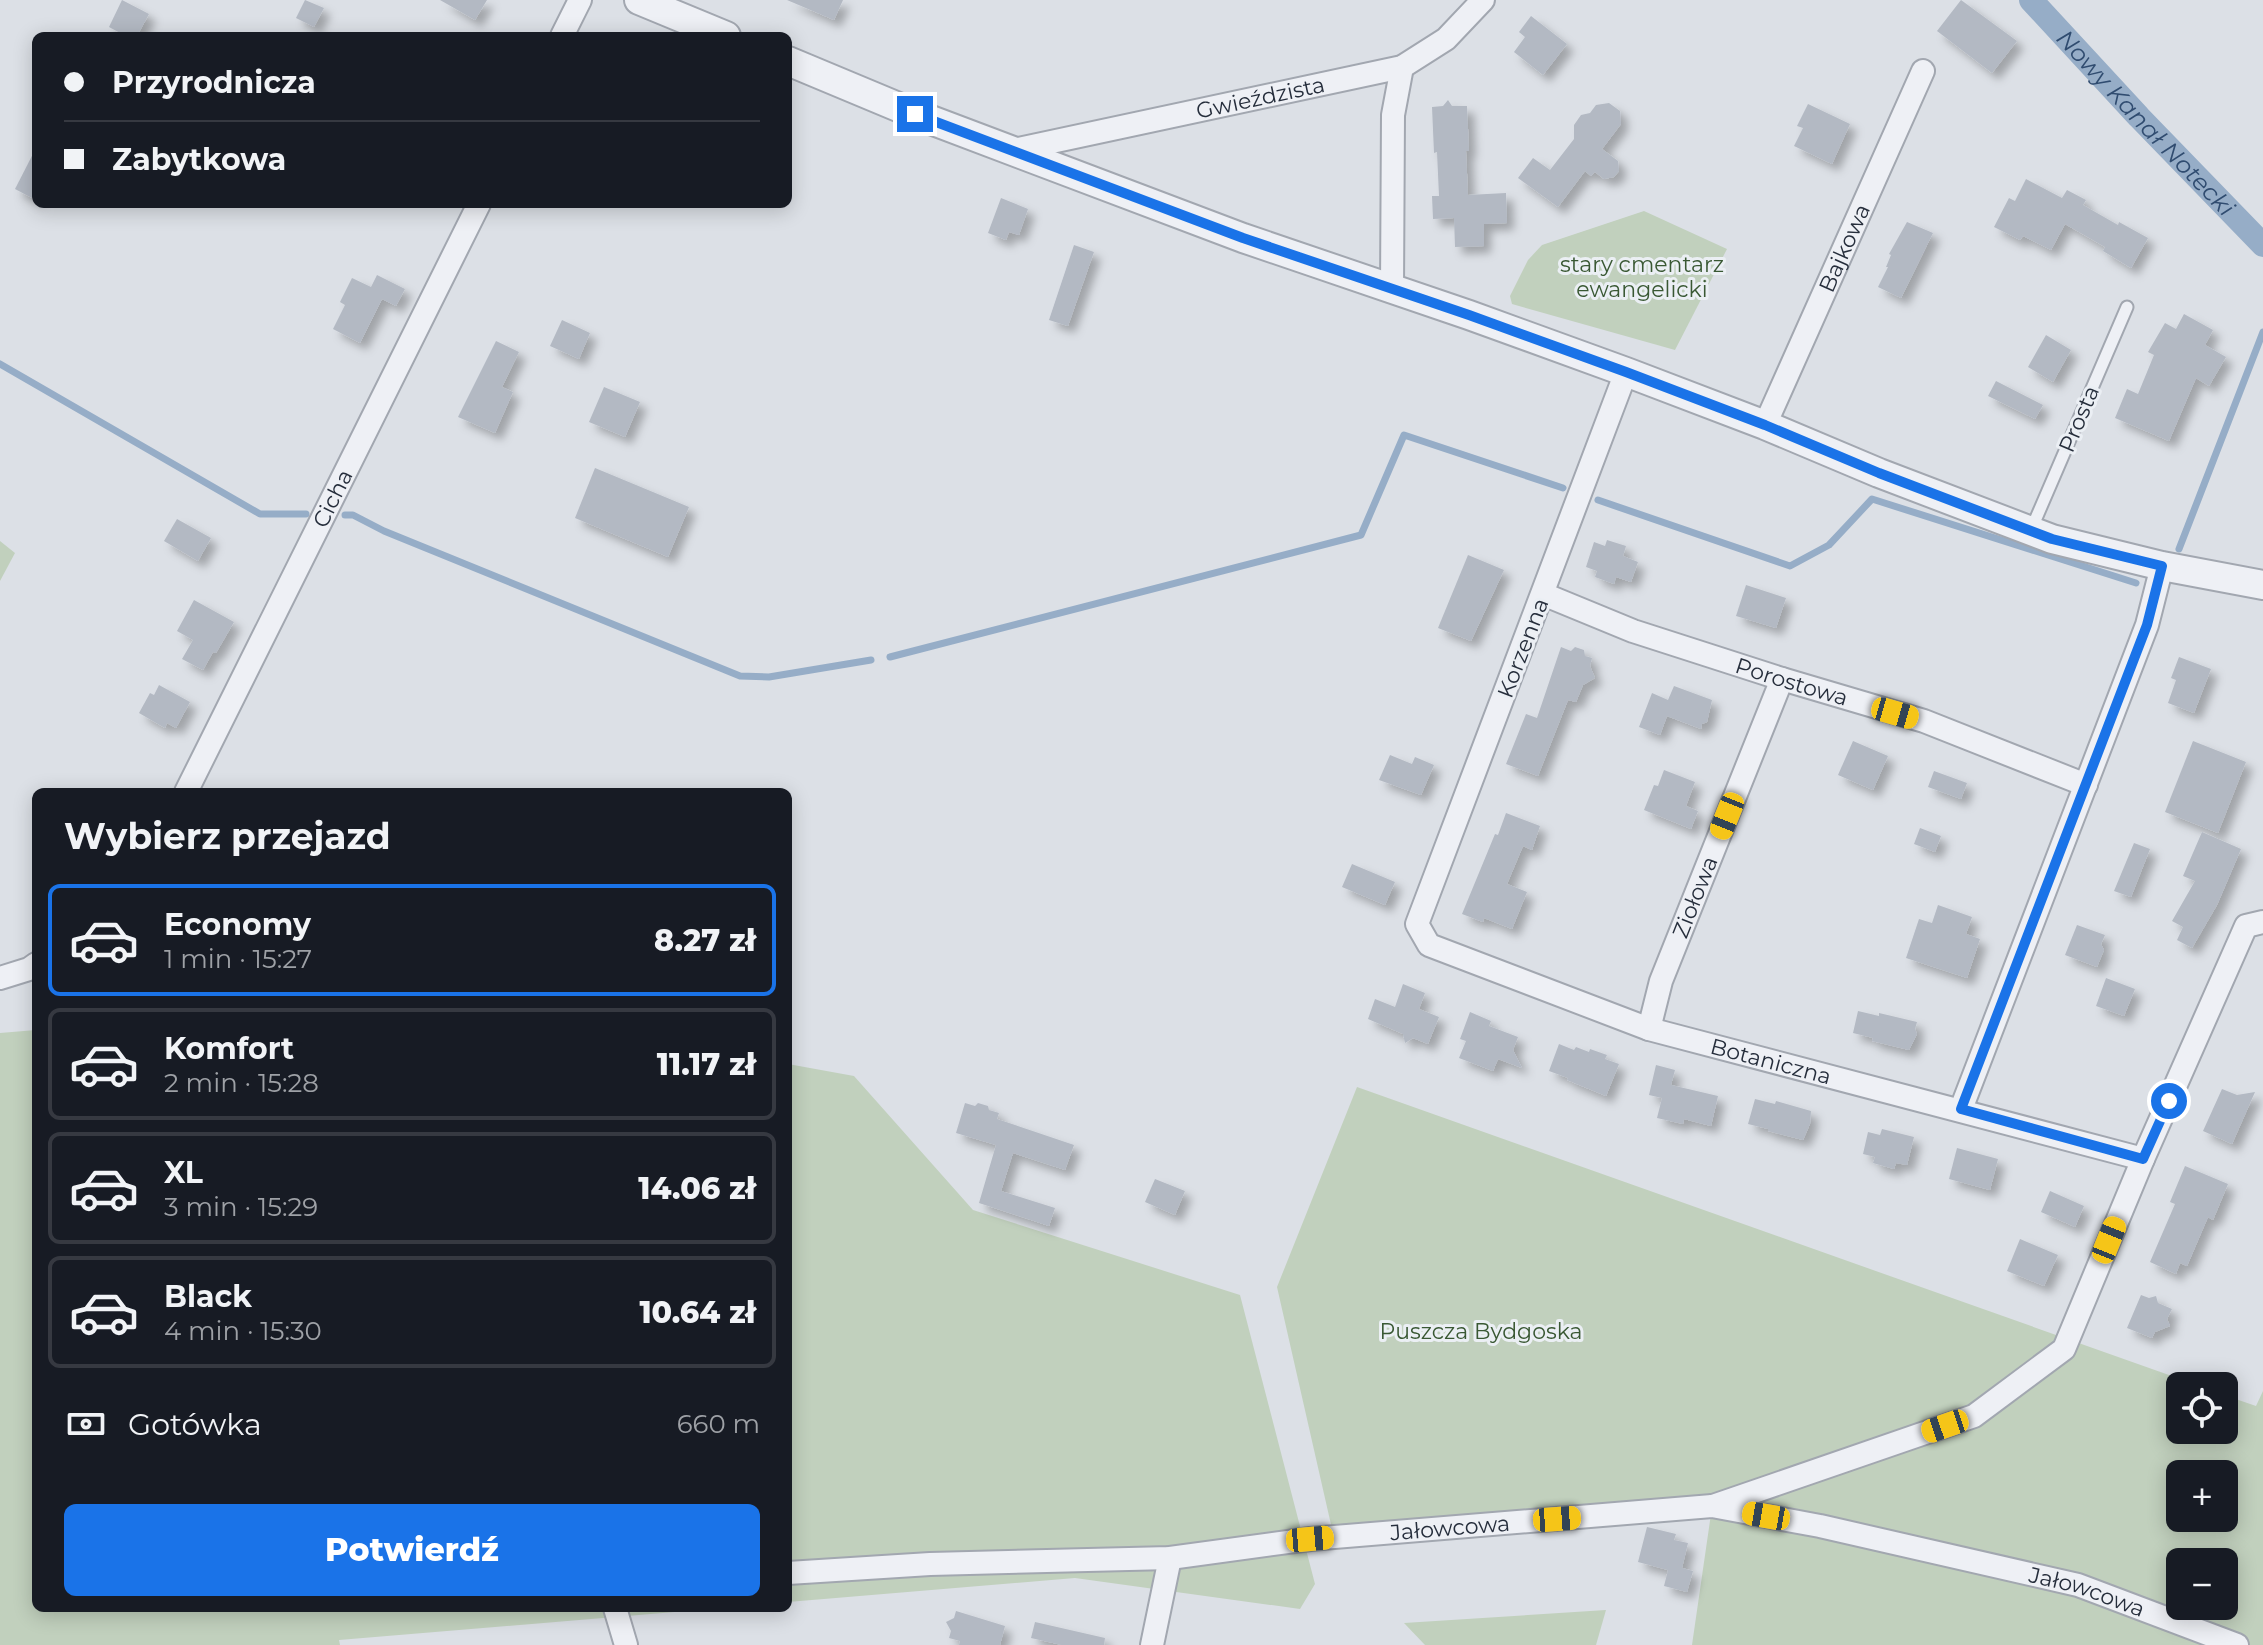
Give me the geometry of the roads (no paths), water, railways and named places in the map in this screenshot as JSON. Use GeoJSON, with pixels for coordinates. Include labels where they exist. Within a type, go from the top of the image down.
{"type":"FeatureCollection","features":[{"type":"Feature","properties":{"kind":"street"},"geometry":{"type":"LineString","coordinates":[[564,32],[580,0]]}},
{"type":"Feature","properties":{"kind":"street"},"geometry":{"type":"LineString","coordinates":[[639,0],[716,32]]}},
{"type":"Feature","properties":{"kind":"street","name":"Gwieździsta"},"geometry":{"type":"LineString","coordinates":[[1014,150],[1402,67],[1446,39],[1483,0]]}},
{"type":"Feature","properties":{"kind":"street"},"geometry":{"type":"LineString","coordinates":[[792,63],[915,114],[1243,238],[1626,372],[2052,539],[2162,566],[2263,585]]}},
{"type":"Feature","properties":{"kind":"street"},"geometry":{"type":"LineString","coordinates":[[1392,288],[1393,115],[1402,67]]}},
{"type":"Feature","properties":{"kind":"street","name":"Bajkowa"},"geometry":{"type":"LineString","coordinates":[[1765,425],[1923,71]]}},
{"type":"Feature","properties":{"kind":"street","name":"Cicha"},"geometry":{"type":"LineString","coordinates":[[188,788],[477,208]]}},
{"type":"Feature","properties":{"kind":"street","name":"Korzenna"},"geometry":{"type":"LineString","coordinates":[[1417,924],[1626,372]]}},
{"type":"Feature","properties":{"kind":"street"},"geometry":{"type":"LineString","coordinates":[[1961,1109],[2147,625],[2162,566]]}},
{"type":"Feature","properties":{"kind":"street","name":"Porostowa"},"geometry":{"type":"LineString","coordinates":[[1543,594],[1633,631],[1924,721],[2086,785]]}},
{"type":"Feature","properties":{"kind":"street","name":"Ziołowa"},"geometry":{"type":"LineString","coordinates":[[1649,1029],[1661,981],[1782,679]]}},
{"type":"Feature","properties":{"kind":"street"},"geometry":{"type":"LineString","coordinates":[[1712,1506],[1974,1416],[2064,1349],[2143,1159],[2246,926],[2263,922]]}},
{"type":"Feature","properties":{"kind":"street","name":"Botaniczna"},"geometry":{"type":"LineString","coordinates":[[1417,924],[1429,945],[1649,1029],[2143,1159]]}},
{"type":"Feature","properties":{"kind":"street"},"geometry":{"type":"LineString","coordinates":[[0,978],[32,967]]}},
{"type":"Feature","properties":{"kind":"street","name":"Jałowcowa"},"geometry":{"type":"LineString","coordinates":[[792,1573],[930,1564],[1170,1558],[1310,1539],[1712,1506],[1820,1526],[2078,1585],[2237,1645]]}},
{"type":"Feature","properties":{"kind":"street"},"geometry":{"type":"LineString","coordinates":[[1152,1645],[1170,1558]]}},
{"type":"Feature","properties":{"kind":"street"},"geometry":{"type":"LineString","coordinates":[[616,1612],[626,1645]]}},
{"type":"Feature","properties":{"kind":"lane","name":"Prosta"},"geometry":{"type":"LineString","coordinates":[[2031,531],[2127,307]]}},
{"type":"Feature","properties":{"kind":"waterway","name":"Nowy Kanał Notecki"},"geometry":{"type":"LineString","coordinates":[[2031,0],[2263,245]]}},
{"type":"Feature","properties":{"kind":"waterway"},"geometry":{"type":"LineString","coordinates":[[2179,549],[2263,332]]}},
{"type":"Feature","properties":{"kind":"waterway"},"geometry":{"type":"LineString","coordinates":[[0,364],[260,514],[306,514]]}},
{"type":"Feature","properties":{"kind":"waterway"},"geometry":{"type":"LineString","coordinates":[[890,657],[1361,535],[1404,435],[1563,488]]}},
{"type":"Feature","properties":{"kind":"waterway"},"geometry":{"type":"LineString","coordinates":[[1598,500],[1790,566],[1829,545],[1872,499],[2136,583]]}},
{"type":"Feature","properties":{"kind":"waterway"},"geometry":{"type":"LineString","coordinates":[[345,515],[353,515],[384,531],[740,676],[769,677],[871,660]]}},
{"type":"Feature","properties":{"kind":"park label","name":"stary cmentarz ewangelicki"},"geometry":{"type":"Point","coordinates":[1642,276]}},
{"type":"Feature","properties":{"kind":"park label","name":"Puszcza Bydgoska"},"geometry":{"type":"Point","coordinates":[1481,1331]}}]}
